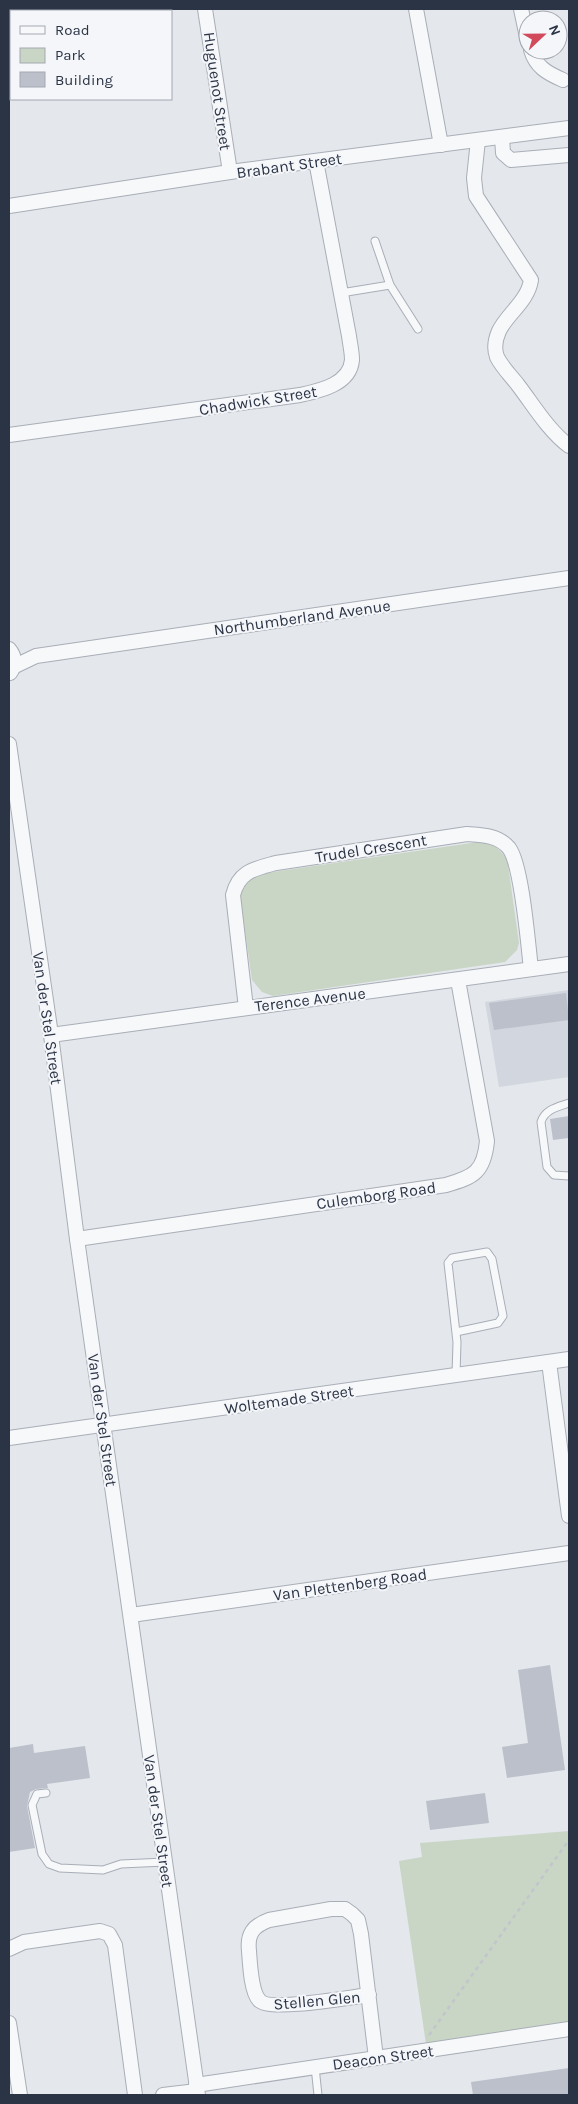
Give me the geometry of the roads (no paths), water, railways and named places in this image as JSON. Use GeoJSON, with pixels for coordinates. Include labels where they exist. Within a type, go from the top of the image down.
{"type":"FeatureCollection","features":[{"type":"Feature","properties":{"kind":"street","name":"Huguenot Street"},"geometry":{"type":"LineString","coordinates":[[205,9],[230,172]]}},
{"type":"Feature","properties":{"kind":"street"},"geometry":{"type":"LineString","coordinates":[[416,9],[441,145]]}},
{"type":"Feature","properties":{"kind":"street"},"geometry":{"type":"LineString","coordinates":[[536,60],[539,67],[546,73],[562,80]]}},
{"type":"Feature","properties":{"kind":"street","name":"Brabant Street"},"geometry":{"type":"LineString","coordinates":[[9,206],[230,172],[569,128]]}},
{"type":"Feature","properties":{"kind":"street"},"geometry":{"type":"LineString","coordinates":[[502,137],[503,153],[511,160],[569,155]]}},
{"type":"Feature","properties":{"kind":"street"},"geometry":{"type":"LineString","coordinates":[[478,140],[474,178],[476,196],[531,280],[527,292],[500,329],[495,341],[496,352],[500,362],[555,434],[569,446]]}},
{"type":"Feature","properties":{"kind":"street","name":"Chadwick Street"},"geometry":{"type":"LineString","coordinates":[[9,435],[300,396],[332,386],[345,376],[352,361],[316,161]]}},
{"type":"Feature","properties":{"kind":"street","name":"Northumberland Avenue"},"geometry":{"type":"LineString","coordinates":[[9,650],[36,656],[569,578]]}},
{"type":"Feature","properties":{"kind":"street"},"geometry":{"type":"LineString","coordinates":[[9,650],[14,659],[11,670]]}},
{"type":"Feature","properties":{"kind":"street","name":"Northumberland Avenue"},"geometry":{"type":"LineString","coordinates":[[11,670],[36,656]]}},
{"type":"Feature","properties":{"kind":"street","name":"Van der Stel Street"},"geometry":{"type":"LineString","coordinates":[[9,744],[52,1035],[77,1239],[132,1615],[197,2090]]}},
{"type":"Feature","properties":{"kind":"street","name":"Trudel Crescent"},"geometry":{"type":"LineString","coordinates":[[246,1008],[233,895],[237,882],[242,876],[257,868],[276,863],[467,834],[488,835],[502,842],[510,849],[519,874],[531,969]]}},
{"type":"Feature","properties":{"kind":"street","name":"Terence Avenue"},"geometry":{"type":"LineString","coordinates":[[52,1035],[569,964]]}},
{"type":"Feature","properties":{"kind":"street","name":"Culemborg Road"},"geometry":{"type":"LineString","coordinates":[[77,1239],[436,1187],[464,1180],[478,1170],[485,1159],[487,1141],[458,980]]}},
{"type":"Feature","properties":{"kind":"street","name":"Woltemade Street"},"geometry":{"type":"LineString","coordinates":[[9,1438],[569,1359]]}},
{"type":"Feature","properties":{"kind":"street"},"geometry":{"type":"LineString","coordinates":[[549,1362],[569,1516]]}},
{"type":"Feature","properties":{"kind":"street","name":"Van Plettenberg Road"},"geometry":{"type":"LineString","coordinates":[[132,1615],[569,1553]]}},
{"type":"Feature","properties":{"kind":"street","name":"Stellen Glen"},"geometry":{"type":"LineString","coordinates":[[369,1995],[281,2006],[263,2004],[255,1993],[251,1972],[248,1944],[251,1931],[260,1923],[269,1920],[332,1910],[345,1909],[358,1920],[369,1995],[376,2058]]}},
{"type":"Feature","properties":{"kind":"street"},"geometry":{"type":"LineString","coordinates":[[9,1949],[24,1942],[100,1930],[109,1934],[115,1944],[135,2095]]}},
{"type":"Feature","properties":{"kind":"street"},"geometry":{"type":"LineString","coordinates":[[9,2023],[20,2095]]}},
{"type":"Feature","properties":{"kind":"street","name":"Deacon Street"},"geometry":{"type":"LineString","coordinates":[[163,2095],[315,2067],[569,2029]]}},
{"type":"Feature","properties":{"kind":"lane"},"geometry":{"type":"LineString","coordinates":[[375,241],[390,285],[418,329]]}},
{"type":"Feature","properties":{"kind":"lane"},"geometry":{"type":"LineString","coordinates":[[341,293],[390,285]]}},
{"type":"Feature","properties":{"kind":"lane"},"geometry":{"type":"LineString","coordinates":[[569,1103],[550,1110],[541,1122],[547,1167],[554,1175],[569,1176]]}},
{"type":"Feature","properties":{"kind":"lane"},"geometry":{"type":"LineString","coordinates":[[456,1332],[498,1323],[503,1316],[492,1259],[487,1252],[449,1260],[456,1332],[456,1375]]}},
{"type":"Feature","properties":{"kind":"lane"},"geometry":{"type":"LineString","coordinates":[[46,1793],[37,1794],[32,1805],[42,1854],[49,1864],[60,1868],[103,1870],[121,1864],[165,1862]]}},
{"type":"Feature","properties":{"kind":"lane"},"geometry":{"type":"LineString","coordinates":[[315,2067],[318,2095]]}}]}
